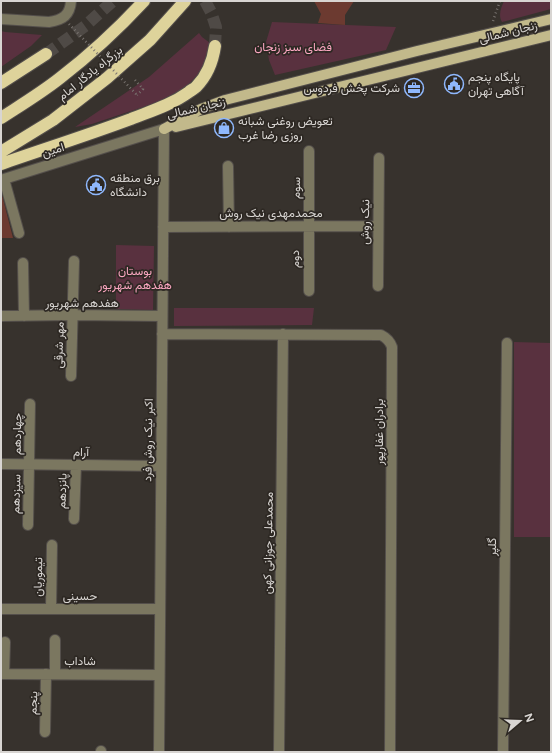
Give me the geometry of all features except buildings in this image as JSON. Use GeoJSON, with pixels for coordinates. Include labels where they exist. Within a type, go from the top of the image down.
{"type":"FeatureCollection","features":[{"type":"Feature","properties":{"kind":"highway","name":"بزرگراه یادگار امام"},"geometry":{"type":"LineString","coordinates":[[1,118],[60,78],[82,60],[112,35],[144,1]]}},
{"type":"Feature","properties":{"kind":"highway","name":"بزرگراه یادگار امام"},"geometry":{"type":"LineString","coordinates":[[1,152],[53,120],[107,78],[150,40],[185,1]]}},
{"type":"Feature","properties":{"kind":"highway"},"geometry":{"type":"LineString","coordinates":[[1,164],[108,128],[161,108],[179,99],[196,87],[204,77],[214,55],[215,46]]}},
{"type":"Feature","properties":{"kind":"highway"},"geometry":{"type":"LineString","coordinates":[[1,83],[46,54]]}},
{"type":"Feature","properties":{"kind":"main road","name":"زنجان شمالی"},"geometry":{"type":"LineString","coordinates":[[164,129],[201,109],[225,100],[417,51],[551,19]]}},
{"type":"Feature","properties":{"kind":"main road","name":"زنجان شمالی"},"geometry":{"type":"LineString","coordinates":[[164,129],[551,35]]}},
{"type":"Feature","properties":{"kind":"street"},"geometry":{"type":"LineString","coordinates":[[1,19],[49,22],[55,21],[68,14],[71,4]]}},
{"type":"Feature","properties":{"kind":"street","name":"اکبر نیک روش فرد"},"geometry":{"type":"LineString","coordinates":[[159,752],[164,129]]}},
{"type":"Feature","properties":{"kind":"street","name":"امین"},"geometry":{"type":"LineString","coordinates":[[19,233],[4,179],[164,129]]}},
{"type":"Feature","properties":{"kind":"street","name":"سوم"},"geometry":{"type":"LineString","coordinates":[[308,226],[309,151]]}},
{"type":"Feature","properties":{"kind":"street","name":"نیک روش"},"geometry":{"type":"LineString","coordinates":[[378,286],[379,158]]}},
{"type":"Feature","properties":{"kind":"street"},"geometry":{"type":"LineString","coordinates":[[228,166],[229,227]]}},
{"type":"Feature","properties":{"kind":"street","name":"دوم"},"geometry":{"type":"LineString","coordinates":[[308,226],[308,291]]}},
{"type":"Feature","properties":{"kind":"street","name":"محمدمهدی نیک روش"},"geometry":{"type":"LineString","coordinates":[[163,227],[378,226]]}},
{"type":"Feature","properties":{"kind":"street","name":"مهر شرقی"},"geometry":{"type":"LineString","coordinates":[[71,376],[74,261]]}},
{"type":"Feature","properties":{"kind":"street"},"geometry":{"type":"LineString","coordinates":[[23,263],[24,316]]}},
{"type":"Feature","properties":{"kind":"street","name":"هفدهم شهریور"},"geometry":{"type":"LineString","coordinates":[[1,316],[162,316]]}},
{"type":"Feature","properties":{"kind":"street","name":"برادران غفارپور"},"geometry":{"type":"LineString","coordinates":[[162,334],[381,335],[390,341],[392,347],[390,752]]}},
{"type":"Feature","properties":{"kind":"street","name":"محمدعلی جوزانی کهن"},"geometry":{"type":"LineString","coordinates":[[279,752],[283,334]]}},
{"type":"Feature","properties":{"kind":"street","name":"گلپر"},"geometry":{"type":"LineString","coordinates":[[503,752],[508,343]]}},
{"type":"Feature","properties":{"kind":"street","name":"چهاردهم"},"geometry":{"type":"LineString","coordinates":[[30,404],[30,464]]}},
{"type":"Feature","properties":{"kind":"street","name":"آرام"},"geometry":{"type":"LineString","coordinates":[[1,464],[161,466]]}},
{"type":"Feature","properties":{"kind":"street","name":"سیزدهم"},"geometry":{"type":"LineString","coordinates":[[28,525],[30,464]]}},
{"type":"Feature","properties":{"kind":"street","name":"پانزدهم"},"geometry":{"type":"LineString","coordinates":[[74,519],[76,465]]}},
{"type":"Feature","properties":{"kind":"street","name":"تیموریان"},"geometry":{"type":"LineString","coordinates":[[51,609],[52,545]]}},
{"type":"Feature","properties":{"kind":"street","name":"حسینی"},"geometry":{"type":"LineString","coordinates":[[1,609],[160,609]]}},
{"type":"Feature","properties":{"kind":"street","name":"پنجم"},"geometry":{"type":"LineString","coordinates":[[45,732],[56,640]]}},
{"type":"Feature","properties":{"kind":"street"},"geometry":{"type":"LineString","coordinates":[[3,674],[5,642]]}},
{"type":"Feature","properties":{"kind":"street","name":"شاداب"},"geometry":{"type":"LineString","coordinates":[[3,674],[159,675]]}},
{"type":"Feature","properties":{"kind":"path"},"geometry":{"type":"LineString","coordinates":[[489,34],[500,1]]}},
{"type":"Feature","properties":{"kind":"path"},"geometry":{"type":"LineString","coordinates":[[69,24],[137,95],[143,89],[135,80]]}},
{"type":"Feature","properties":{"kind":"green space"},"geometry":{"type":"Polygon","coordinates":[[[504,1],[551,1],[551,9],[502,22],[500,14],[504,1]]]}},
{"type":"Feature","properties":{"kind":"green space","name":"فضای سبز زنجان"},"geometry":{"type":"Polygon","coordinates":[[[272,22],[396,27],[386,50],[275,75],[269,60],[266,42],[272,22]]]}},
{"type":"Feature","properties":{"kind":"green space"},"geometry":{"type":"Polygon","coordinates":[[[1,31],[42,35],[31,46],[1,67],[1,31]]]}},
{"type":"Feature","properties":{"kind":"green space"},"geometry":{"type":"Polygon","coordinates":[[[199,33],[210,43],[203,69],[186,87],[158,102],[92,124],[75,127],[149,77],[199,33]]]}},
{"type":"Feature","properties":{"kind":"green space","name":"بوستان هفدهم شهریور"},"geometry":{"type":"Polygon","coordinates":[[[116,245],[154,246],[153,310],[116,309],[116,245]]]}},
{"type":"Feature","properties":{"kind":"green space"},"geometry":{"type":"Polygon","coordinates":[[[174,308],[314,308],[312,325],[174,326],[174,308]]]}},
{"type":"Feature","properties":{"kind":"green space"},"geometry":{"type":"Polygon","coordinates":[[[514,342],[551,343],[551,537],[514,537],[514,342]]]}},
{"type":"Feature","properties":{"kind":"tunnel"},"geometry":{"type":"LineString","coordinates":[[46,54],[85,26],[113,1]]}},
{"type":"Feature","properties":{"kind":"tunnel"},"geometry":{"type":"LineString","coordinates":[[205,1],[211,12],[216,27],[215,46]]}},
{"type":"Feature","properties":{"kind":"place","name":"پایگاه پنجم آگاهی تهران"},"geometry":{"type":"Point","coordinates":[454,84]}},
{"type":"Feature","properties":{"kind":"place","name":"شركت پخش فردوس"},"geometry":{"type":"Point","coordinates":[414,88]}},
{"type":"Feature","properties":{"kind":"place","name":"تعویض روغنی شبانه روزی رضا غرب"},"geometry":{"type":"Point","coordinates":[224,128]}},
{"type":"Feature","properties":{"kind":"place","name":"برق منطقه دانشگاه"},"geometry":{"type":"Point","coordinates":[96,185]}}]}
